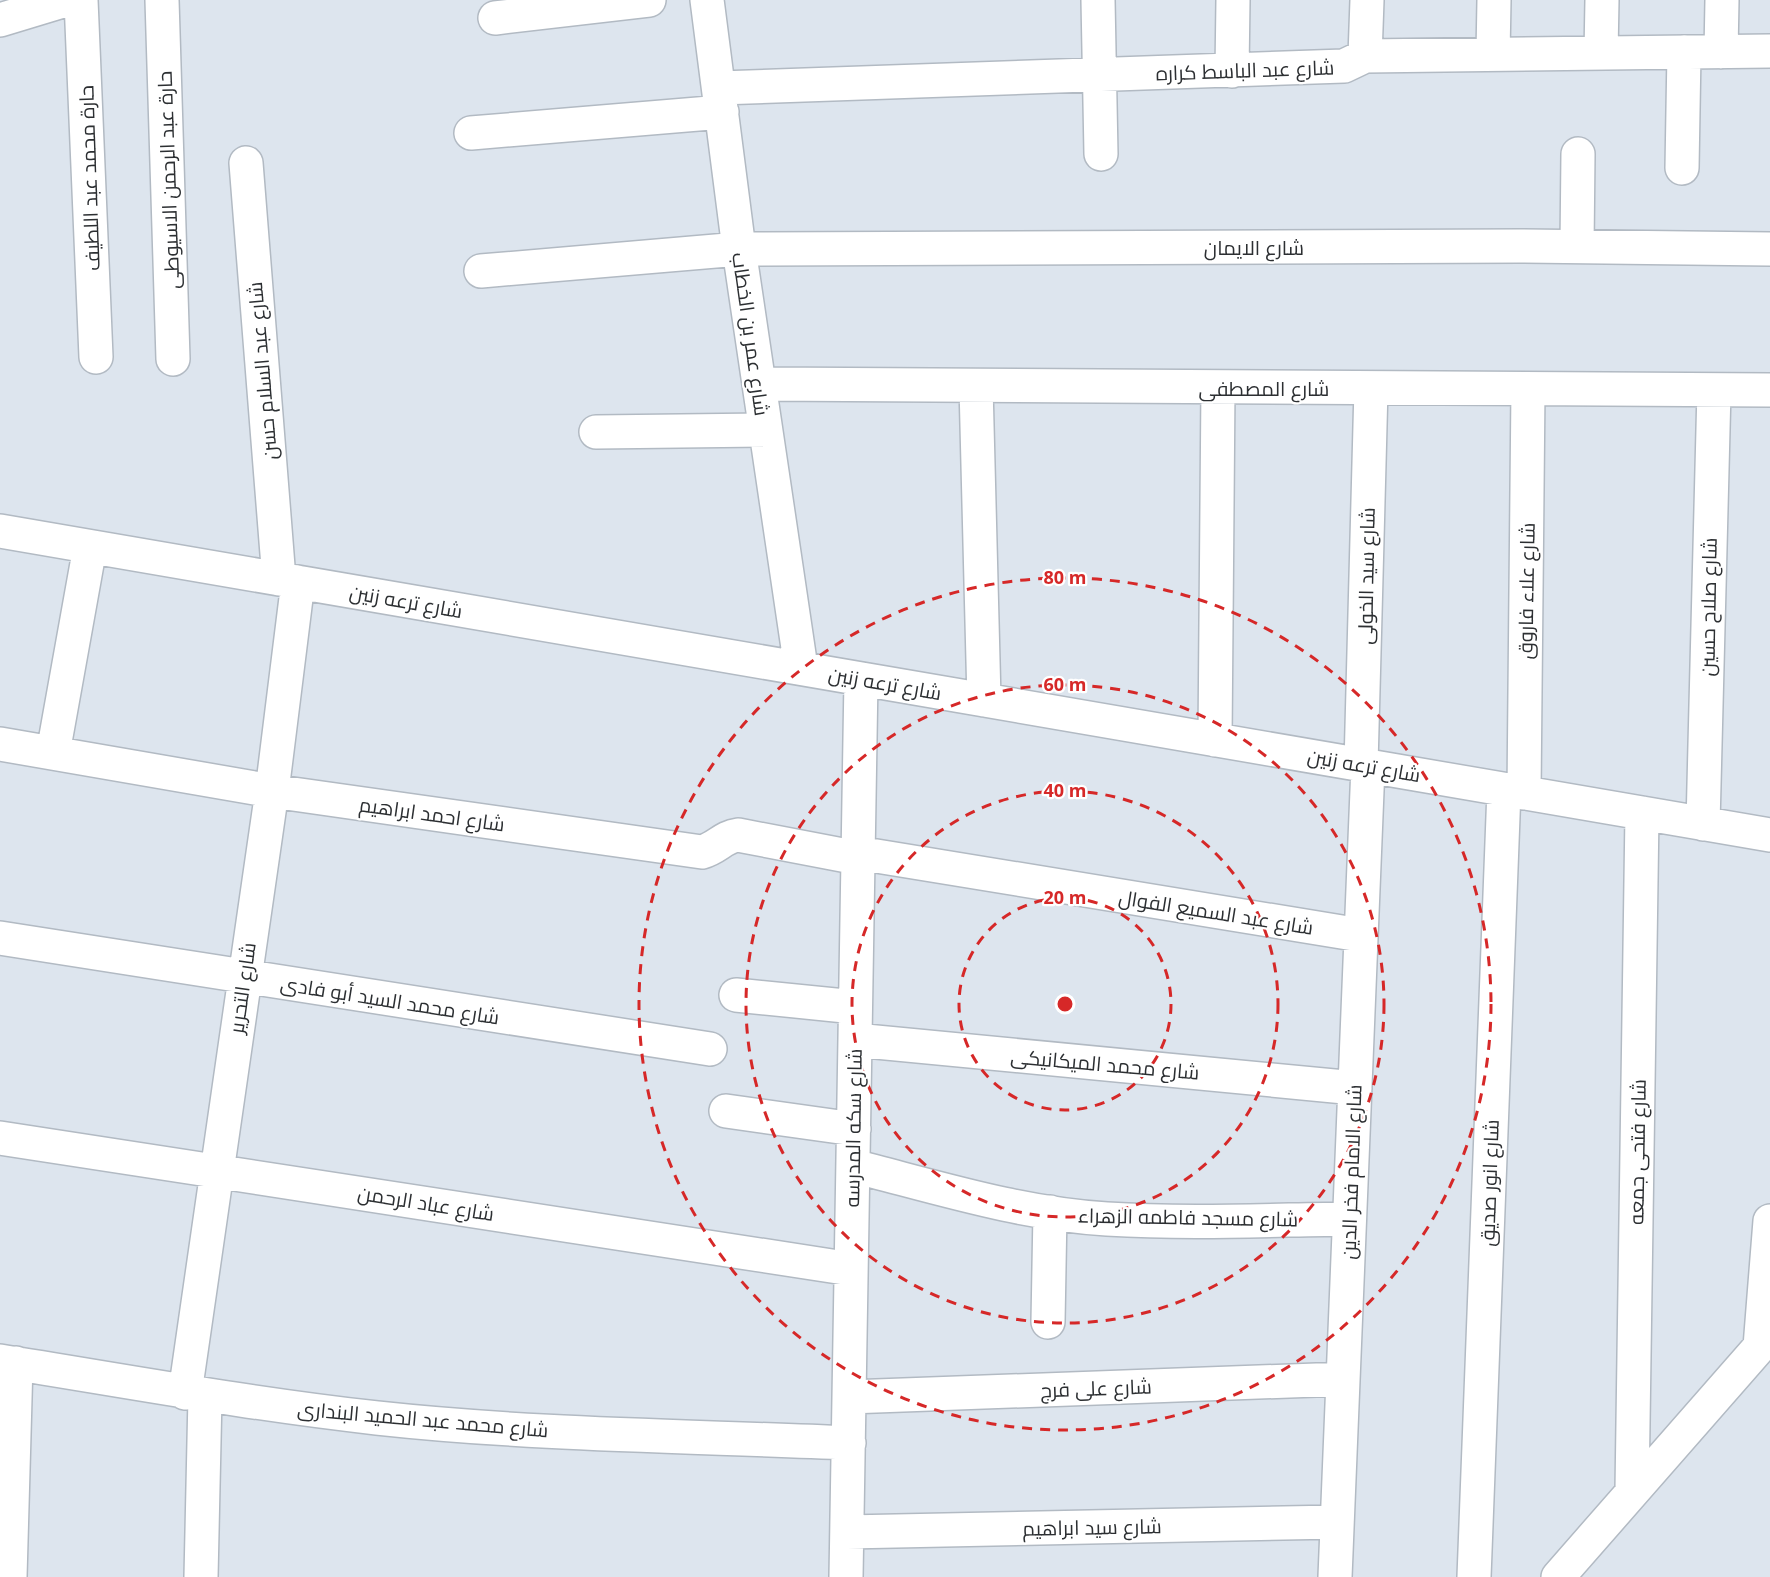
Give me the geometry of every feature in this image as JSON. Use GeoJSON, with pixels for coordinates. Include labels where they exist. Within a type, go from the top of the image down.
{"type":"FeatureCollection","features":[{"type":"Feature","properties":{"kind":"street"},"geometry":{"type":"LineString","coordinates":[[0,20],[66,0]]}},
{"type":"Feature","properties":{"kind":"street","name":"حارة محمد عبد اللطيف"},"geometry":{"type":"LineString","coordinates":[[81,0],[96,357]]}},
{"type":"Feature","properties":{"kind":"street","name":"حارة عبد الرحمن الاسيوطى"},"geometry":{"type":"LineString","coordinates":[[162,0],[173,359]]}},
{"type":"Feature","properties":{"kind":"street"},"geometry":{"type":"LineString","coordinates":[[495,18],[649,0]]}},
{"type":"Feature","properties":{"kind":"street","name":"شارع عمر بن الخطاب"},"geometry":{"type":"LineString","coordinates":[[707,0],[739,249],[801,668]]}},
{"type":"Feature","properties":{"kind":"street"},"geometry":{"type":"LineString","coordinates":[[1098,0],[1101,154]]}},
{"type":"Feature","properties":{"kind":"street"},"geometry":{"type":"LineString","coordinates":[[1232,71],[1233,0]]}},
{"type":"Feature","properties":{"kind":"street"},"geometry":{"type":"LineString","coordinates":[[1365,56],[1367,0]]}},
{"type":"Feature","properties":{"kind":"street"},"geometry":{"type":"LineString","coordinates":[[1493,54],[1494,0]]}},
{"type":"Feature","properties":{"kind":"street"},"geometry":{"type":"LineString","coordinates":[[1602,0],[1602,53]]}},
{"type":"Feature","properties":{"kind":"street"},"geometry":{"type":"LineString","coordinates":[[1721,52],[1722,0]]}},
{"type":"Feature","properties":{"kind":"street","name":"شارع عبد الباسط كراره"},"geometry":{"type":"LineString","coordinates":[[471,132],[720,100],[1098,76],[1344,66],[1365,56],[1770,51]]}},
{"type":"Feature","properties":{"kind":"street"},"geometry":{"type":"LineString","coordinates":[[1682,168],[1684,52]]}},
{"type":"Feature","properties":{"kind":"street"},"geometry":{"type":"LineString","coordinates":[[1577,246],[1578,154]]}},
{"type":"Feature","properties":{"kind":"street","name":"شارع عبد السلام حسن"},"geometry":{"type":"LineString","coordinates":[[246,163],[288,580]]}},
{"type":"Feature","properties":{"kind":"street","name":"شارع الايمان"},"geometry":{"type":"LineString","coordinates":[[481,271],[739,249],[1577,246],[1770,249]]}},
{"type":"Feature","properties":{"kind":"street","name":"شارع المصطفى"},"geometry":{"type":"LineString","coordinates":[[759,384],[1770,390]]}},
{"type":"Feature","properties":{"kind":"street"},"geometry":{"type":"LineString","coordinates":[[976,386],[984,700]]}},
{"type":"Feature","properties":{"kind":"street"},"geometry":{"type":"LineString","coordinates":[[1215,740],[1218,387]]}},
{"type":"Feature","properties":{"kind":"street","name":"شارع سيد الخولى"},"geometry":{"type":"LineString","coordinates":[[1365,766],[1371,388]]}},
{"type":"Feature","properties":{"kind":"street","name":"شارع علاء فاروق"},"geometry":{"type":"LineString","coordinates":[[1514,791],[1528,388]]}},
{"type":"Feature","properties":{"kind":"street","name":"شارع صلاح حسين"},"geometry":{"type":"LineString","coordinates":[[1703,824],[1714,390]]}},
{"type":"Feature","properties":{"kind":"street"},"geometry":{"type":"LineString","coordinates":[[596,432],[765,430]]}},
{"type":"Feature","properties":{"kind":"street","name":"شارع ترعه زنين"},"geometry":{"type":"LineString","coordinates":[[0,531],[1770,835]]}},
{"type":"Feature","properties":{"kind":"street"},"geometry":{"type":"LineString","coordinates":[[53,753],[90,547]]}},
{"type":"Feature","properties":{"kind":"street","name":"شارع التحرير"},"geometry":{"type":"LineString","coordinates":[[201,1577],[195,1395],[216,1171],[272,791],[288,580]]}},
{"type":"Feature","properties":{"kind":"street","name":"شارع سكه المدرسه"},"geometry":{"type":"LineString","coordinates":[[846,1577],[861,679]]}},
{"type":"Feature","properties":{"kind":"street","name":"شارع احمد ابراهيم"},"geometry":{"type":"LineString","coordinates":[[0,744],[272,791],[702,852],[715,849],[725,837],[738,835],[858,856]]}},
{"type":"Feature","properties":{"kind":"street","name":"شارع الامام فخر الدين"},"geometry":{"type":"LineString","coordinates":[[1335,1577],[1355,1088],[1365,766]]}},
{"type":"Feature","properties":{"kind":"street","name":"شارع انور صديق"},"geometry":{"type":"LineString","coordinates":[[1474,1577],[1514,791]]}},
{"type":"Feature","properties":{"kind":"street","name":"شارع فتحى جمعه"},"geometry":{"type":"LineString","coordinates":[[1632,1491],[1641,813]]}},
{"type":"Feature","properties":{"kind":"street","name":"شارع عبد السميع الفوال"},"geometry":{"type":"LineString","coordinates":[[858,856],[1360,935]]}},
{"type":"Feature","properties":{"kind":"street","name":"شارع محمد السيد أبو فادى"},"geometry":{"type":"LineString","coordinates":[[0,938],[243,978],[710,1049]]}},
{"type":"Feature","properties":{"kind":"street"},"geometry":{"type":"LineString","coordinates":[[736,995],[855,1007]]}},
{"type":"Feature","properties":{"kind":"street","name":"شارع محمد الميكانيكى"},"geometry":{"type":"LineString","coordinates":[[855,1040],[1355,1088]]}},
{"type":"Feature","properties":{"kind":"street"},"geometry":{"type":"LineString","coordinates":[[726,1111],[854,1129]]}},
{"type":"Feature","properties":{"kind":"street","name":"شارع عباد الرحمن"},"geometry":{"type":"LineString","coordinates":[[0,1138],[851,1269]]}},
{"type":"Feature","properties":{"kind":"street","name":"شارع مسجد فاطمه الزهراء"},"geometry":{"type":"LineString","coordinates":[[853,1166],[985,1199],[1050,1212],[1107,1219],[1349,1219]]}},
{"type":"Feature","properties":{"kind":"street"},"geometry":{"type":"LineString","coordinates":[[1048,1322],[1050,1212]]}},
{"type":"Feature","properties":{"kind":"street"},"geometry":{"type":"LineString","coordinates":[[1558,1577],[1765,1341],[1770,1221]]}},
{"type":"Feature","properties":{"kind":"street"},"geometry":{"type":"LineString","coordinates":[[8,1362],[10,1577]]}},
{"type":"Feature","properties":{"kind":"street","name":"شارع محمد عبد الحميد البندارى"},"geometry":{"type":"LineString","coordinates":[[8,1362],[195,1395],[378,1418],[541,1430],[849,1443]]}},
{"type":"Feature","properties":{"kind":"street","name":"شارع على فرج"},"geometry":{"type":"LineString","coordinates":[[849,1397],[1343,1379]]}},
{"type":"Feature","properties":{"kind":"street","name":"شارع سيد ابراهيم"},"geometry":{"type":"LineString","coordinates":[[847,1532],[1337,1522]]}}]}
